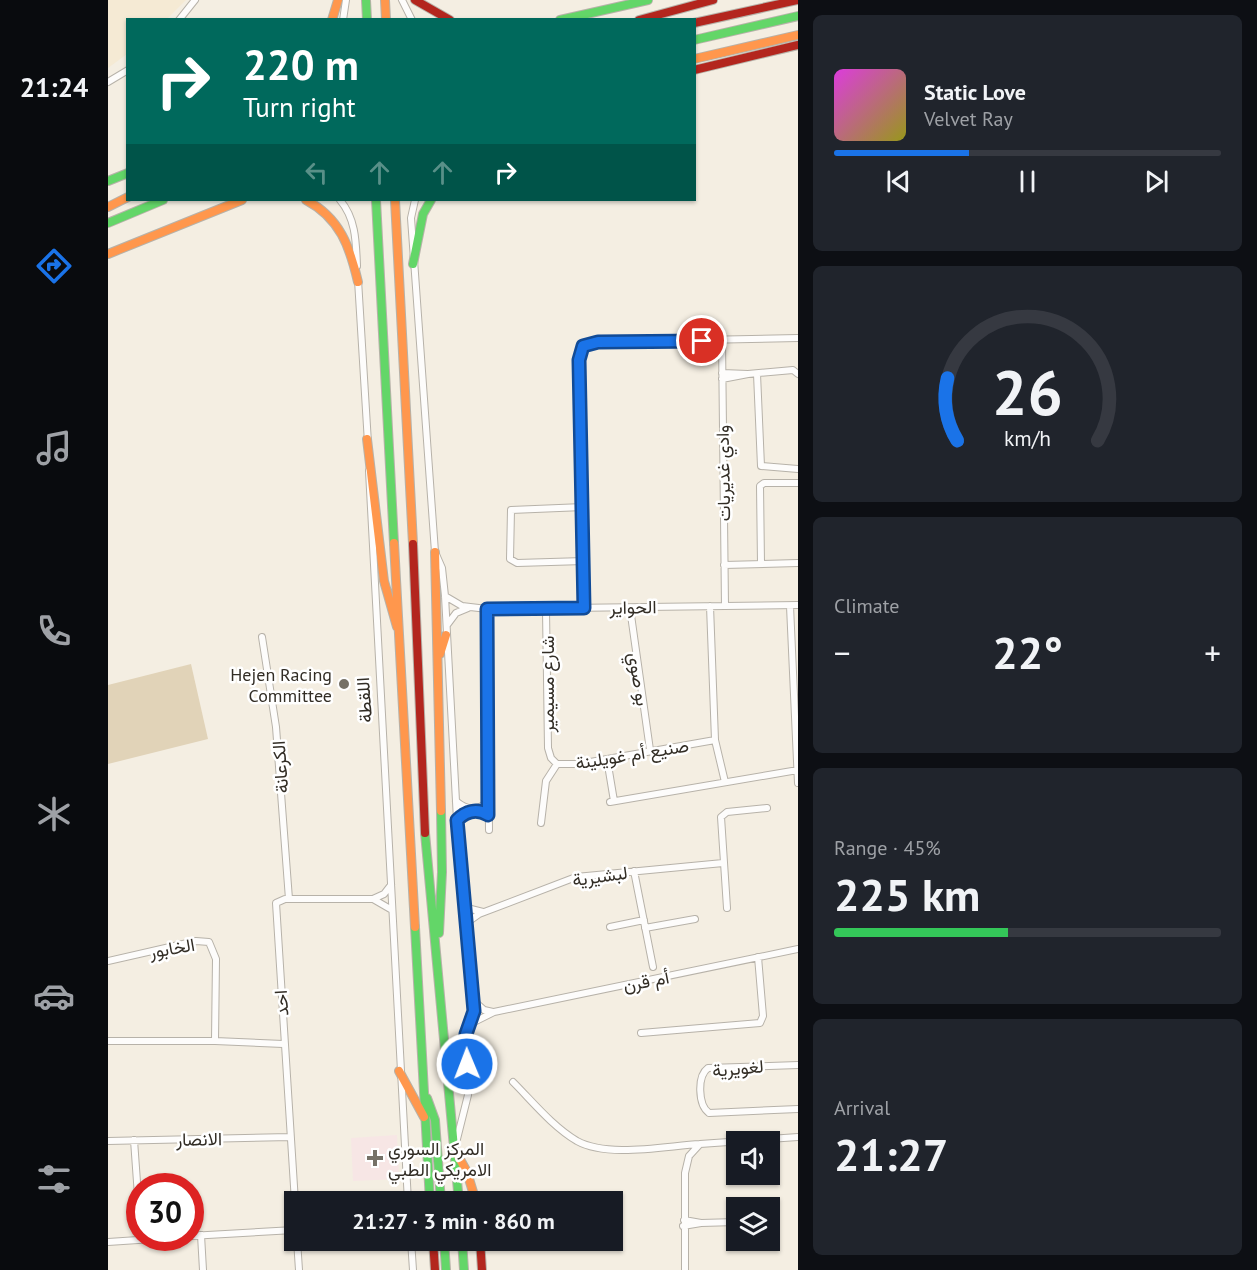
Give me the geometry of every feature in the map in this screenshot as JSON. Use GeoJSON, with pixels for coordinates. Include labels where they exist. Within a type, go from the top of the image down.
{"type":"FeatureCollection","features":[{"type":"Feature","properties":{"kind":"main road"},"geometry":{"type":"LineString","coordinates":[[333,18],[338,0]]}},
{"type":"Feature","properties":{"kind":"main road"},"geometry":{"type":"LineString","coordinates":[[366,0],[367,18]]}},
{"type":"Feature","properties":{"kind":"main road"},"geometry":{"type":"LineString","coordinates":[[385,0],[386,18]]}},
{"type":"Feature","properties":{"kind":"main road"},"geometry":{"type":"LineString","coordinates":[[416,0],[447,18]]}},
{"type":"Feature","properties":{"kind":"main road"},"geometry":{"type":"LineString","coordinates":[[570,18],[648,0]]}},
{"type":"Feature","properties":{"kind":"main road"},"geometry":{"type":"LineString","coordinates":[[646,18],[713,0]]}},
{"type":"Feature","properties":{"kind":"main road"},"geometry":{"type":"LineString","coordinates":[[696,23],[798,0]]}},
{"type":"Feature","properties":{"kind":"main road"},"geometry":{"type":"LineString","coordinates":[[696,40],[798,16]]}},
{"type":"Feature","properties":{"kind":"main road"},"geometry":{"type":"LineString","coordinates":[[696,59],[798,35]]}},
{"type":"Feature","properties":{"kind":"main road"},"geometry":{"type":"LineString","coordinates":[[696,70],[798,45]]}},
{"type":"Feature","properties":{"kind":"main road"},"geometry":{"type":"LineString","coordinates":[[108,181],[126,174]]}},
{"type":"Feature","properties":{"kind":"main road"},"geometry":{"type":"LineString","coordinates":[[108,207],[126,198]]}},
{"type":"Feature","properties":{"kind":"main road"},"geometry":{"type":"LineString","coordinates":[[108,223],[161,201]]}},
{"type":"Feature","properties":{"kind":"main road"},"geometry":{"type":"LineString","coordinates":[[108,254],[236,201]]}},
{"type":"Feature","properties":{"kind":"main road"},"geometry":{"type":"LineString","coordinates":[[309,201],[317,204],[337,222],[351,252],[358,282]]}},
{"type":"Feature","properties":{"kind":"main road"},"geometry":{"type":"LineString","coordinates":[[376,201],[429,1191]]}},
{"type":"Feature","properties":{"kind":"main road"},"geometry":{"type":"LineString","coordinates":[[395,201],[415,570],[422,795],[458,1191]]}},
{"type":"Feature","properties":{"kind":"main road"},"geometry":{"type":"LineString","coordinates":[[414,264],[423,214],[430,201]]}},
{"type":"Feature","properties":{"kind":"main road"},"geometry":{"type":"LineString","coordinates":[[368,439],[375,477],[387,593],[400,635]]}},
{"type":"Feature","properties":{"kind":"main road"},"geometry":{"type":"LineString","coordinates":[[435,552],[442,887],[437,954]]}},
{"type":"Feature","properties":{"kind":"main road"},"geometry":{"type":"LineString","coordinates":[[437,662],[446,631]]}},
{"type":"Feature","properties":{"kind":"main road"},"geometry":{"type":"LineString","coordinates":[[399,1071],[425,1119]]}},
{"type":"Feature","properties":{"kind":"main road"},"geometry":{"type":"LineString","coordinates":[[424,1087],[435,1119],[440,1191]]}},
{"type":"Feature","properties":{"kind":"main road"},"geometry":{"type":"LineString","coordinates":[[454,1149],[467,1172],[473,1191]]}},
{"type":"Feature","properties":{"kind":"main road"},"geometry":{"type":"LineString","coordinates":[[434,1251],[435,1270]]}},
{"type":"Feature","properties":{"kind":"main road"},"geometry":{"type":"LineString","coordinates":[[445,1251],[446,1270]]}},
{"type":"Feature","properties":{"kind":"main road"},"geometry":{"type":"LineString","coordinates":[[463,1251],[464,1270]]}},
{"type":"Feature","properties":{"kind":"main road"},"geometry":{"type":"LineString","coordinates":[[481,1251],[482,1270]]}},
{"type":"Feature","properties":{"kind":"street"},"geometry":{"type":"LineString","coordinates":[[181,18],[195,0]]}},
{"type":"Feature","properties":{"kind":"street"},"geometry":{"type":"LineString","coordinates":[[344,18],[346,0]]}},
{"type":"Feature","properties":{"kind":"street"},"geometry":{"type":"LineString","coordinates":[[402,0],[411,18]]}},
{"type":"Feature","properties":{"kind":"street"},"geometry":{"type":"LineString","coordinates":[[108,82],[126,71]]}},
{"type":"Feature","properties":{"kind":"street","name":"اللقطة"},"geometry":{"type":"LineString","coordinates":[[341,201],[351,217],[355,231],[407,1191]]}},
{"type":"Feature","properties":{"kind":"street"},"geometry":{"type":"LineString","coordinates":[[415,201],[411,218],[414,264],[435,552],[442,568],[457,820],[474,1016],[466,1038],[468,1095],[454,1149]]}},
{"type":"Feature","properties":{"kind":"street"},"geometry":{"type":"LineString","coordinates":[[584,608],[579,360],[583,346],[598,342],[798,338]]}},
{"type":"Feature","properties":{"kind":"street","name":"وادي غديريات"},"geometry":{"type":"LineString","coordinates":[[723,340],[725,606]]}},
{"type":"Feature","properties":{"kind":"street"},"geometry":{"type":"LineString","coordinates":[[722,376],[793,370],[798,374]]}},
{"type":"Feature","properties":{"kind":"street"},"geometry":{"type":"LineString","coordinates":[[757,374],[761,466],[798,469]]}},
{"type":"Feature","properties":{"kind":"street"},"geometry":{"type":"LineString","coordinates":[[761,563],[760,486],[764,483],[798,483]]}},
{"type":"Feature","properties":{"kind":"street"},"geometry":{"type":"LineString","coordinates":[[583,507],[511,510],[509,513],[510,559],[520,563],[584,561]]}},
{"type":"Feature","properties":{"kind":"street"},"geometry":{"type":"LineString","coordinates":[[724,563],[798,563]]}},
{"type":"Feature","properties":{"kind":"street","name":"الحواير"},"geometry":{"type":"LineString","coordinates":[[444,596],[455,604],[487,609],[798,605]]}},
{"type":"Feature","properties":{"kind":"street"},"geometry":{"type":"LineString","coordinates":[[710,606],[715,740],[725,782]]}},
{"type":"Feature","properties":{"kind":"street"},"geometry":{"type":"LineString","coordinates":[[790,606],[798,783]]}},
{"type":"Feature","properties":{"kind":"street"},"geometry":{"type":"LineString","coordinates":[[446,631],[456,613],[469,608]]}},
{"type":"Feature","properties":{"kind":"street","name":"بو صوي"},"geometry":{"type":"LineString","coordinates":[[630,608],[650,750]]}},
{"type":"Feature","properties":{"kind":"street"},"geometry":{"type":"LineString","coordinates":[[487,609],[489,830]]}},
{"type":"Feature","properties":{"kind":"street","name":"شارع مسيمير"},"geometry":{"type":"LineString","coordinates":[[546,610],[548,748],[551,758]]}},
{"type":"Feature","properties":{"kind":"street","name":"الكرعانة"},"geometry":{"type":"LineString","coordinates":[[262,637],[276,727],[289,899]]}},
{"type":"Feature","properties":{"kind":"street","name":"صنيع أم غويلينة"},"geometry":{"type":"LineString","coordinates":[[551,758],[557,764],[579,764],[715,740]]}},
{"type":"Feature","properties":{"kind":"street"},"geometry":{"type":"LineString","coordinates":[[607,759],[613,802],[798,770]]}},
{"type":"Feature","properties":{"kind":"street"},"geometry":{"type":"LineString","coordinates":[[541,823],[546,782],[557,764]]}},
{"type":"Feature","properties":{"kind":"street"},"geometry":{"type":"LineString","coordinates":[[457,820],[481,807],[488,800]]}},
{"type":"Feature","properties":{"kind":"street"},"geometry":{"type":"LineString","coordinates":[[456,801],[488,815]]}},
{"type":"Feature","properties":{"kind":"street"},"geometry":{"type":"LineString","coordinates":[[727,908],[720,822],[722,814],[767,808]]}},
{"type":"Feature","properties":{"kind":"street","name":"لبشيرية"},"geometry":{"type":"LineString","coordinates":[[465,924],[483,912],[576,877],[723,863]]}},
{"type":"Feature","properties":{"kind":"street"},"geometry":{"type":"LineString","coordinates":[[634,871],[653,967]]}},
{"type":"Feature","properties":{"kind":"street"},"geometry":{"type":"LineString","coordinates":[[289,899],[373,899],[384,894],[392,884]]}},
{"type":"Feature","properties":{"kind":"street","name":"احد"},"geometry":{"type":"LineString","coordinates":[[289,899],[278,901],[275,909],[294,1191]]}},
{"type":"Feature","properties":{"kind":"street"},"geometry":{"type":"LineString","coordinates":[[373,899],[392,910]]}},
{"type":"Feature","properties":{"kind":"street"},"geometry":{"type":"LineString","coordinates":[[464,907],[483,912]]}},
{"type":"Feature","properties":{"kind":"street"},"geometry":{"type":"LineString","coordinates":[[645,928],[695,919]]}},
{"type":"Feature","properties":{"kind":"street"},"geometry":{"type":"LineString","coordinates":[[610,927],[644,920]]}},
{"type":"Feature","properties":{"kind":"street","name":"الخابور"},"geometry":{"type":"LineString","coordinates":[[108,961],[196,941],[209,942],[216,959],[215,1041]]}},
{"type":"Feature","properties":{"kind":"street","name":"أم قرن"},"geometry":{"type":"LineString","coordinates":[[469,1026],[494,1012],[798,949]]}},
{"type":"Feature","properties":{"kind":"street"},"geometry":{"type":"LineString","coordinates":[[640,1033],[760,1023],[763,1016],[758,957]]}},
{"type":"Feature","properties":{"kind":"street"},"geometry":{"type":"LineString","coordinates":[[473,999],[479,1007],[494,1012]]}},
{"type":"Feature","properties":{"kind":"street"},"geometry":{"type":"LineString","coordinates":[[108,1041],[215,1041],[283,1044]]}},
{"type":"Feature","properties":{"kind":"street","name":"لغويرية"},"geometry":{"type":"LineString","coordinates":[[798,1065],[708,1068],[703,1071],[701,1078],[702,1103],[709,1113],[798,1109]]}},
{"type":"Feature","properties":{"kind":"street"},"geometry":{"type":"LineString","coordinates":[[513,1082],[555,1125],[578,1142],[590,1147],[618,1150],[798,1137]]}},
{"type":"Feature","properties":{"kind":"street","name":"الانصار"},"geometry":{"type":"LineString","coordinates":[[108,1141],[290,1137]]}},
{"type":"Feature","properties":{"kind":"street"},"geometry":{"type":"LineString","coordinates":[[134,1140],[136,1173]]}},
{"type":"Feature","properties":{"kind":"street"},"geometry":{"type":"LineString","coordinates":[[685,1270],[686,1163],[700,1144]]}},
{"type":"Feature","properties":{"kind":"street"},"geometry":{"type":"LineString","coordinates":[[684,1223],[726,1222]]}},
{"type":"Feature","properties":{"kind":"street"},"geometry":{"type":"LineString","coordinates":[[204,1235],[284,1231]]}},
{"type":"Feature","properties":{"kind":"street"},"geometry":{"type":"LineString","coordinates":[[108,1242],[126,1240]]}},
{"type":"Feature","properties":{"kind":"street"},"geometry":{"type":"LineString","coordinates":[[202,1251],[203,1270]]}},
{"type":"Feature","properties":{"kind":"street"},"geometry":{"type":"LineString","coordinates":[[298,1251],[300,1270]]}},
{"type":"Feature","properties":{"kind":"street"},"geometry":{"type":"LineString","coordinates":[[412,1251],[413,1270]]}},
{"type":"Feature","properties":{"kind":"shaded area"},"geometry":{"type":"Polygon","coordinates":[[[108,0],[186,0],[168,18],[126,18],[126,55],[108,68],[108,0]]]}},
{"type":"Feature","properties":{"kind":"shaded area"},"geometry":{"type":"Polygon","coordinates":[[[191,664],[208,739],[108,764],[108,685],[191,664]]]}},
{"type":"Feature","properties":{"kind":"shaded area","name":"المركز السوري الامريكي الطبي"},"geometry":{"type":"Polygon","coordinates":[[[397,1135],[399,1179],[353,1181],[351,1138],[397,1135]]]}},
{"type":"Feature","properties":{"kind":"traffic: fast"},"geometry":{"type":"LineString","coordinates":[[366,0],[367,18]]}},
{"type":"Feature","properties":{"kind":"traffic: fast"},"geometry":{"type":"LineString","coordinates":[[569,18],[648,0]]}},
{"type":"Feature","properties":{"kind":"traffic: fast"},"geometry":{"type":"LineString","coordinates":[[696,40],[798,16]]}},
{"type":"Feature","properties":{"kind":"traffic: fast"},"geometry":{"type":"LineString","coordinates":[[108,181],[126,174]]}},
{"type":"Feature","properties":{"kind":"traffic: fast"},"geometry":{"type":"LineString","coordinates":[[108,223],[161,201]]}},
{"type":"Feature","properties":{"kind":"traffic: fast"},"geometry":{"type":"LineString","coordinates":[[376,201],[394,543]]}},
{"type":"Feature","properties":{"kind":"traffic: fast"},"geometry":{"type":"LineString","coordinates":[[413,264],[423,214],[430,201]]}},
{"type":"Feature","properties":{"kind":"traffic: fast"},"geometry":{"type":"LineString","coordinates":[[439,933],[442,872],[441,811]]}},
{"type":"Feature","properties":{"kind":"traffic: fast"},"geometry":{"type":"LineString","coordinates":[[425,833],[458,1191]]}},
{"type":"Feature","properties":{"kind":"traffic: fast"},"geometry":{"type":"LineString","coordinates":[[415,927],[429,1191]]}},
{"type":"Feature","properties":{"kind":"traffic: fast"},"geometry":{"type":"LineString","coordinates":[[427,1098],[435,1120],[440,1191]]}},
{"type":"Feature","properties":{"kind":"traffic: fast"},"geometry":{"type":"LineString","coordinates":[[445,1251],[446,1270]]}},
{"type":"Feature","properties":{"kind":"traffic: fast"},"geometry":{"type":"LineString","coordinates":[[463,1251],[464,1270]]}},
{"type":"Feature","properties":{"kind":"traffic: slow"},"geometry":{"type":"LineString","coordinates":[[333,18],[338,0]]}},
{"type":"Feature","properties":{"kind":"traffic: slow"},"geometry":{"type":"LineString","coordinates":[[385,0],[386,18]]}},
{"type":"Feature","properties":{"kind":"traffic: slow"},"geometry":{"type":"LineString","coordinates":[[696,59],[798,35]]}},
{"type":"Feature","properties":{"kind":"traffic: slow"},"geometry":{"type":"LineString","coordinates":[[108,207],[126,198]]}},
{"type":"Feature","properties":{"kind":"traffic: slow"},"geometry":{"type":"LineString","coordinates":[[108,254],[240,201]]}},
{"type":"Feature","properties":{"kind":"traffic: slow"},"geometry":{"type":"LineString","coordinates":[[308,201],[327,215],[342,235],[358,282]]}},
{"type":"Feature","properties":{"kind":"traffic: slow"},"geometry":{"type":"LineString","coordinates":[[395,201],[413,544]]}},
{"type":"Feature","properties":{"kind":"traffic: slow"},"geometry":{"type":"LineString","coordinates":[[367,439],[384,581],[397,627]]}},
{"type":"Feature","properties":{"kind":"traffic: slow"},"geometry":{"type":"LineString","coordinates":[[394,543],[415,927]]}},
{"type":"Feature","properties":{"kind":"traffic: slow"},"geometry":{"type":"LineString","coordinates":[[435,552],[441,811]]}},
{"type":"Feature","properties":{"kind":"traffic: slow"},"geometry":{"type":"LineString","coordinates":[[440,654],[446,635]]}},
{"type":"Feature","properties":{"kind":"traffic: slow"},"geometry":{"type":"LineString","coordinates":[[399,1071],[424,1117]]}},
{"type":"Feature","properties":{"kind":"traffic: slow"},"geometry":{"type":"LineString","coordinates":[[457,1154],[467,1172],[473,1191]]}},
{"type":"Feature","properties":{"kind":"traffic: jam"},"geometry":{"type":"LineString","coordinates":[[415,0],[446,18]]}},
{"type":"Feature","properties":{"kind":"traffic: jam"},"geometry":{"type":"LineString","coordinates":[[646,18],[713,0]]}},
{"type":"Feature","properties":{"kind":"traffic: jam"},"geometry":{"type":"LineString","coordinates":[[696,23],[798,0]]}},
{"type":"Feature","properties":{"kind":"traffic: jam"},"geometry":{"type":"LineString","coordinates":[[696,70],[798,45]]}},
{"type":"Feature","properties":{"kind":"traffic: jam"},"geometry":{"type":"LineString","coordinates":[[413,544],[425,833]]}},
{"type":"Feature","properties":{"kind":"traffic: jam"},"geometry":{"type":"LineString","coordinates":[[434,1251],[435,1270]]}},
{"type":"Feature","properties":{"kind":"traffic: jam"},"geometry":{"type":"LineString","coordinates":[[481,1251],[482,1270]]}},
{"type":"Feature","properties":{"kind":"place","name":"Hejen Racing Committee"},"geometry":{"type":"Point","coordinates":[344,684]}},
{"type":"Feature","properties":{"kind":"place","name":"المركز السوري الامريكي الطبي"},"geometry":{"type":"Point","coordinates":[375,1158]}},
{"type":"Feature","properties":{"kind":"route"},"geometry":{"type":"LineString","coordinates":[[467,1064],[466,1034],[474,1011],[457,820],[469,812],[481,811],[488,815],[487,609],[584,608],[579,360],[579,352],[583,346],[598,342],[702,341]]}}]}
